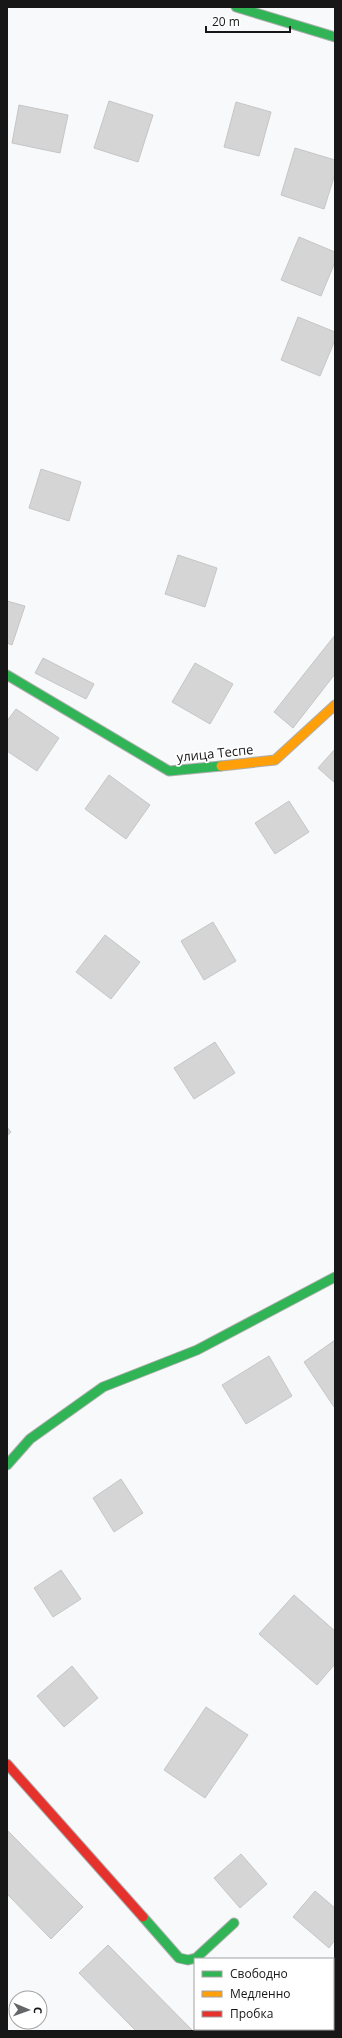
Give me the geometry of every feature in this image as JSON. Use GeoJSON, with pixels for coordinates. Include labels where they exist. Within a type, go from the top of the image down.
{"type":"FeatureCollection","features":[{"type":"Feature","properties":{"kind":"street"},"geometry":{"type":"LineString","coordinates":[[236,7],[335,37]]}},
{"type":"Feature","properties":{"kind":"street","name":"улица Теспе"},"geometry":{"type":"LineString","coordinates":[[7,674],[169,771],[274,760],[335,705]]}},
{"type":"Feature","properties":{"kind":"street"},"geometry":{"type":"LineString","coordinates":[[7,1465],[30,1440],[103,1387],[197,1350],[335,1277]]}},
{"type":"Feature","properties":{"kind":"street"},"geometry":{"type":"LineString","coordinates":[[7,1764],[179,1958],[188,1960],[194,1958]]}},
{"type":"Feature","properties":{"kind":"street"},"geometry":{"type":"LineString","coordinates":[[196,1958],[234,1923]]}},
{"type":"Feature","properties":{"kind":"building"},"geometry":{"type":"Polygon","coordinates":[[[109,101],[153,115],[138,162],[94,148],[109,101]]]}},
{"type":"Feature","properties":{"kind":"building"},"geometry":{"type":"Polygon","coordinates":[[[236,102],[271,112],[259,156],[224,147],[236,102]]]}},
{"type":"Feature","properties":{"kind":"building"},"geometry":{"type":"Polygon","coordinates":[[[19,105],[68,115],[60,153],[12,143],[19,105]]]}},
{"type":"Feature","properties":{"kind":"building"},"geometry":{"type":"Polygon","coordinates":[[[295,148],[335,160],[335,174],[324,209],[281,195],[295,148]]]}},
{"type":"Feature","properties":{"kind":"building"},"geometry":{"type":"Polygon","coordinates":[[[299,237],[335,252],[335,262],[321,296],[281,280],[299,237]]]}},
{"type":"Feature","properties":{"kind":"building"},"geometry":{"type":"Polygon","coordinates":[[[298,317],[335,332],[335,340],[320,376],[281,360],[298,317]]]}},
{"type":"Feature","properties":{"kind":"building"},"geometry":{"type":"Polygon","coordinates":[[[41,469],[81,482],[69,521],[29,508],[41,469]]]}},
{"type":"Feature","properties":{"kind":"building"},"geometry":{"type":"Polygon","coordinates":[[[178,555],[217,568],[205,607],[165,594],[178,555]]]}},
{"type":"Feature","properties":{"kind":"building"},"geometry":{"type":"Polygon","coordinates":[[[7,601],[25,606],[12,645],[7,643],[7,601]]]}},
{"type":"Feature","properties":{"kind":"building"},"geometry":{"type":"Polygon","coordinates":[[[335,635],[335,674],[293,728],[274,712],[335,635]]]}},
{"type":"Feature","properties":{"kind":"building"},"geometry":{"type":"Polygon","coordinates":[[[43,658],[94,684],[86,699],[35,673],[43,658]]]}},
{"type":"Feature","properties":{"kind":"building"},"geometry":{"type":"Polygon","coordinates":[[[195,663],[233,684],[210,724],[172,702],[195,663]]]}},
{"type":"Feature","properties":{"kind":"building"},"geometry":{"type":"Polygon","coordinates":[[[16,709],[59,738],[37,771],[7,751],[7,721],[16,709]]]}},
{"type":"Feature","properties":{"kind":"building"},"geometry":{"type":"Polygon","coordinates":[[[335,749],[335,783],[318,768],[335,749]]]}},
{"type":"Feature","properties":{"kind":"building"},"geometry":{"type":"Polygon","coordinates":[[[109,775],[150,805],[126,839],[85,809],[109,775]]]}},
{"type":"Feature","properties":{"kind":"building"},"geometry":{"type":"Polygon","coordinates":[[[289,801],[309,832],[275,854],[255,823],[289,801]]]}},
{"type":"Feature","properties":{"kind":"building"},"geometry":{"type":"Polygon","coordinates":[[[213,922],[236,961],[204,980],[181,941],[213,922]]]}},
{"type":"Feature","properties":{"kind":"building"},"geometry":{"type":"Polygon","coordinates":[[[105,935],[140,962],[111,999],[76,972],[105,935]]]}},
{"type":"Feature","properties":{"kind":"building"},"geometry":{"type":"Polygon","coordinates":[[[215,1042],[235,1073],[194,1099],[174,1068],[215,1042]]]}},
{"type":"Feature","properties":{"kind":"building"},"geometry":{"type":"Polygon","coordinates":[[[7,1127],[11,1132],[7,1136],[7,1127]]]}},
{"type":"Feature","properties":{"kind":"building"},"geometry":{"type":"Polygon","coordinates":[[[335,1340],[335,1406],[334,1407],[304,1362],[335,1340]]]}},
{"type":"Feature","properties":{"kind":"building"},"geometry":{"type":"Polygon","coordinates":[[[269,1356],[292,1396],[246,1424],[222,1385],[269,1356]]]}},
{"type":"Feature","properties":{"kind":"building"},"geometry":{"type":"Polygon","coordinates":[[[121,1479],[143,1513],[114,1532],[93,1498],[121,1479]]]}},
{"type":"Feature","properties":{"kind":"building"},"geometry":{"type":"Polygon","coordinates":[[[61,1570],[81,1599],[53,1617],[34,1588],[61,1570]]]}},
{"type":"Feature","properties":{"kind":"building"},"geometry":{"type":"Polygon","coordinates":[[[294,1595],[335,1631],[335,1664],[317,1685],[259,1634],[294,1595]]]}},
{"type":"Feature","properties":{"kind":"building"},"geometry":{"type":"Polygon","coordinates":[[[72,1666],[98,1698],[64,1727],[37,1696],[72,1666]]]}},
{"type":"Feature","properties":{"kind":"building"},"geometry":{"type":"Polygon","coordinates":[[[206,1707],[248,1735],[205,1798],[164,1770],[206,1707]]]}},
{"type":"Feature","properties":{"kind":"building"},"geometry":{"type":"Polygon","coordinates":[[[7,1830],[83,1907],[51,1939],[7,1894],[7,1830]]]}},
{"type":"Feature","properties":{"kind":"building"},"geometry":{"type":"Polygon","coordinates":[[[241,1854],[267,1884],[240,1908],[214,1878],[241,1854]]]}},
{"type":"Feature","properties":{"kind":"building"},"geometry":{"type":"Polygon","coordinates":[[[315,1891],[335,1908],[335,1940],[329,1948],[293,1917],[315,1891]]]}},
{"type":"Feature","properties":{"kind":"building"},"geometry":{"type":"Polygon","coordinates":[[[108,1945],[193,2031],[136,2031],[79,1973],[108,1945]]]}},
{"type":"Feature","properties":{"kind":"building"},"geometry":{"type":"Polygon","coordinates":[[[335,2005],[335,2031],[300,2031],[334,2030],[335,2005]]]}},
{"type":"Feature","properties":{"kind":"traffic: fast"},"geometry":{"type":"LineString","coordinates":[[236,7],[335,37]]}},
{"type":"Feature","properties":{"kind":"traffic: fast"},"geometry":{"type":"LineString","coordinates":[[7,675],[169,771],[221,766]]}},
{"type":"Feature","properties":{"kind":"traffic: fast"},"geometry":{"type":"LineString","coordinates":[[7,1465],[30,1439],[103,1387],[197,1350],[335,1277]]}},
{"type":"Feature","properties":{"kind":"traffic: fast"},"geometry":{"type":"LineString","coordinates":[[143,1917],[179,1958],[188,1960],[194,1958]]}},
{"type":"Feature","properties":{"kind":"traffic: fast"},"geometry":{"type":"LineString","coordinates":[[196,1958],[234,1923]]}},
{"type":"Feature","properties":{"kind":"traffic: slow"},"geometry":{"type":"LineString","coordinates":[[221,766],[275,760],[335,705]]}},
{"type":"Feature","properties":{"kind":"traffic: jam"},"geometry":{"type":"LineString","coordinates":[[7,1764],[143,1917]]}}]}
